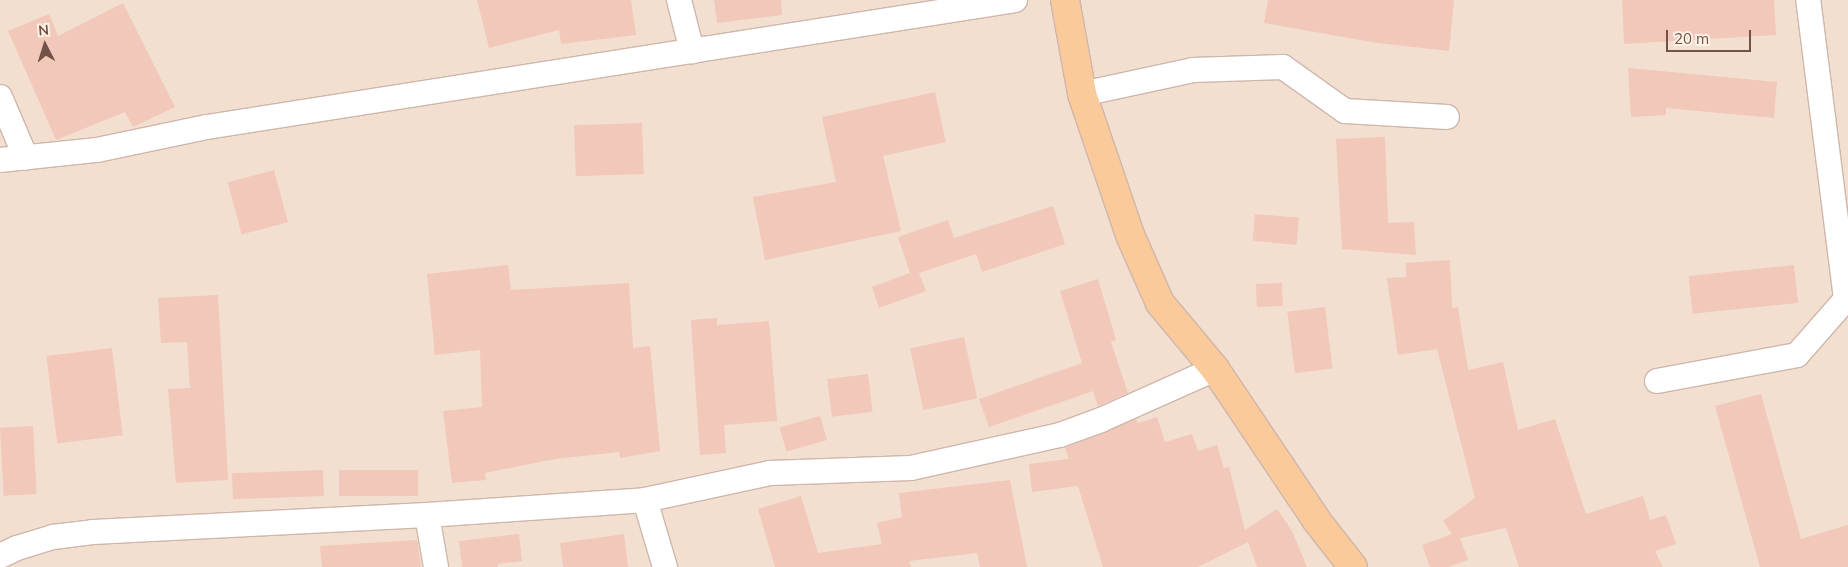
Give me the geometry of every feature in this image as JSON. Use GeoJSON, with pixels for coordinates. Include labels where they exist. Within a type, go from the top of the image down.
{"type":"FeatureCollection","features":[{"type":"Feature","properties":{"kind":"main road"},"geometry":{"type":"LineString","coordinates":[[1065,0],[1082,94],[1130,235],[1160,303],[1215,369],[1317,521],[1353,567]]}},
{"type":"Feature","properties":{"kind":"street"},"geometry":{"type":"LineString","coordinates":[[678,0],[692,51]]}},
{"type":"Feature","properties":{"kind":"street"},"geometry":{"type":"LineString","coordinates":[[0,160],[97,150],[207,127],[1016,0]]}},
{"type":"Feature","properties":{"kind":"street"},"geometry":{"type":"LineString","coordinates":[[1657,381],[1797,355],[1847,299],[1808,0]]}},
{"type":"Feature","properties":{"kind":"street"},"geometry":{"type":"LineString","coordinates":[[1082,94],[1193,70],[1283,67],[1345,111],[1447,117]]}},
{"type":"Feature","properties":{"kind":"street"},"geometry":{"type":"LineString","coordinates":[[0,97],[26,158]]}},
{"type":"Feature","properties":{"kind":"street"},"geometry":{"type":"LineString","coordinates":[[0,556],[17,548],[53,537],[93,532],[426,515],[645,500],[770,473],[911,468],[1060,435],[1102,420],[1215,369]]}},
{"type":"Feature","properties":{"kind":"street"},"geometry":{"type":"LineString","coordinates":[[645,500],[665,567]]}},
{"type":"Feature","properties":{"kind":"street"},"geometry":{"type":"LineString","coordinates":[[426,515],[436,567]]}},
{"type":"Feature","properties":{"kind":"shaded area"},"geometry":{"type":"Polygon","coordinates":[[[0,0],[1848,0],[1848,567],[0,567],[0,0]]]}},
{"type":"Feature","properties":{"kind":"building"},"geometry":{"type":"Polygon","coordinates":[[[477,0],[631,0],[636,35],[561,44],[559,30],[489,48],[477,0]]]}},
{"type":"Feature","properties":{"kind":"building"},"geometry":{"type":"Polygon","coordinates":[[[714,0],[781,0],[782,15],[717,23],[714,0]]]}},
{"type":"Feature","properties":{"kind":"building"},"geometry":{"type":"Polygon","coordinates":[[[1268,0],[1454,0],[1449,51],[1377,43],[1264,23],[1268,0]]]}},
{"type":"Feature","properties":{"kind":"building"},"geometry":{"type":"Polygon","coordinates":[[[1622,0],[1774,0],[1776,35],[1624,44],[1622,0]]]}},
{"type":"Feature","properties":{"kind":"building"},"geometry":{"type":"Polygon","coordinates":[[[123,3],[175,107],[133,127],[125,112],[56,140],[8,31],[49,14],[58,36],[123,3]]]}},
{"type":"Feature","properties":{"kind":"building"},"geometry":{"type":"Polygon","coordinates":[[[1628,68],[1777,82],[1774,118],[1666,108],[1666,115],[1631,117],[1628,68]]]}},
{"type":"Feature","properties":{"kind":"building"},"geometry":{"type":"Polygon","coordinates":[[[935,92],[946,142],[883,156],[901,231],[765,260],[753,197],[836,182],[822,117],[935,92]]]}},
{"type":"Feature","properties":{"kind":"building"},"geometry":{"type":"Polygon","coordinates":[[[642,123],[644,174],[576,176],[574,125],[642,123]]]}},
{"type":"Feature","properties":{"kind":"building"},"geometry":{"type":"Polygon","coordinates":[[[1385,137],[1388,223],[1414,222],[1416,255],[1342,249],[1336,139],[1385,137]]]}},
{"type":"Feature","properties":{"kind":"building"},"geometry":{"type":"Polygon","coordinates":[[[274,170],[288,222],[242,235],[228,182],[274,170]]]}},
{"type":"Feature","properties":{"kind":"building"},"geometry":{"type":"Polygon","coordinates":[[[1053,206],[1065,244],[982,272],[976,254],[919,273],[926,291],[879,308],[872,287],[910,273],[898,237],[948,220],[954,238],[1053,206]]]}},
{"type":"Feature","properties":{"kind":"building"},"geometry":{"type":"Polygon","coordinates":[[[1255,214],[1299,218],[1296,245],[1253,241],[1255,214]]]}},
{"type":"Feature","properties":{"kind":"building"},"geometry":{"type":"Polygon","coordinates":[[[1450,260],[1452,308],[1458,307],[1468,370],[1503,362],[1518,430],[1555,419],[1586,514],[1643,496],[1650,520],[1666,515],[1676,544],[1655,551],[1663,567],[1519,567],[1506,528],[1460,538],[1468,560],[1448,567],[1430,567],[1422,545],[1452,534],[1443,521],[1475,498],[1437,349],[1398,355],[1387,278],[1406,277],[1406,263],[1450,260]]]}},
{"type":"Feature","properties":{"kind":"building"},"geometry":{"type":"Polygon","coordinates":[[[508,265],[511,290],[629,283],[633,348],[650,346],[660,451],[620,458],[619,452],[555,459],[485,473],[486,480],[452,483],[443,411],[482,407],[480,350],[435,355],[427,274],[508,265]]]}},
{"type":"Feature","properties":{"kind":"building"},"geometry":{"type":"Polygon","coordinates":[[[1794,265],[1798,303],[1693,314],[1689,276],[1794,265]]]}},
{"type":"Feature","properties":{"kind":"building"},"geometry":{"type":"Polygon","coordinates":[[[1098,279],[1116,340],[1111,342],[1128,393],[1098,406],[1093,391],[989,427],[979,399],[1082,363],[1060,291],[1098,279]]]}},
{"type":"Feature","properties":{"kind":"building"},"geometry":{"type":"Polygon","coordinates":[[[1282,283],[1283,306],[1257,307],[1256,284],[1282,283]]]}},
{"type":"Feature","properties":{"kind":"building"},"geometry":{"type":"Polygon","coordinates":[[[218,295],[228,480],[176,483],[168,389],[190,388],[187,342],[161,343],[158,298],[218,295]]]}},
{"type":"Feature","properties":{"kind":"building"},"geometry":{"type":"Polygon","coordinates":[[[1325,307],[1333,369],[1295,373],[1287,312],[1325,307]]]}},
{"type":"Feature","properties":{"kind":"building"},"geometry":{"type":"Polygon","coordinates":[[[717,318],[717,325],[769,321],[777,421],[724,425],[726,453],[700,455],[691,320],[717,318]]]}},
{"type":"Feature","properties":{"kind":"building"},"geometry":{"type":"Polygon","coordinates":[[[964,337],[977,399],[923,410],[910,348],[964,337]]]}},
{"type":"Feature","properties":{"kind":"building"},"geometry":{"type":"Polygon","coordinates":[[[112,348],[123,435],[57,443],[46,356],[112,348]]]}},
{"type":"Feature","properties":{"kind":"building"},"geometry":{"type":"Polygon","coordinates":[[[868,374],[873,412],[832,417],[827,379],[868,374]]]}},
{"type":"Feature","properties":{"kind":"building"},"geometry":{"type":"Polygon","coordinates":[[[1761,394],[1801,539],[1848,525],[1848,567],[1760,567],[1715,406],[1761,394]]]}},
{"type":"Feature","properties":{"kind":"building"},"geometry":{"type":"Polygon","coordinates":[[[820,416],[827,440],[787,452],[780,428],[820,416]]]}},
{"type":"Feature","properties":{"kind":"building"},"geometry":{"type":"Polygon","coordinates":[[[1157,417],[1165,442],[1192,434],[1198,451],[1217,445],[1224,468],[1229,467],[1245,530],[1277,509],[1292,531],[1307,567],[1257,567],[1248,542],[1198,567],[1103,567],[1078,486],[1032,492],[1029,464],[1069,459],[1065,448],[1136,419],[1138,423],[1157,417]]]}},
{"type":"Feature","properties":{"kind":"building"},"geometry":{"type":"Polygon","coordinates":[[[33,426],[37,494],[4,496],[0,428],[33,426]]]}},
{"type":"Feature","properties":{"kind":"building"},"geometry":{"type":"Polygon","coordinates":[[[323,470],[324,496],[233,499],[232,473],[323,470]]]}},
{"type":"Feature","properties":{"kind":"building"},"geometry":{"type":"Polygon","coordinates":[[[339,470],[418,470],[418,496],[339,496],[339,470]]]}},
{"type":"Feature","properties":{"kind":"building"},"geometry":{"type":"Polygon","coordinates":[[[1010,480],[1027,567],[980,567],[977,553],[909,561],[911,567],[775,567],[758,509],[801,496],[818,553],[882,544],[877,523],[902,517],[899,493],[1010,480]]]}},
{"type":"Feature","properties":{"kind":"building"},"geometry":{"type":"Polygon","coordinates":[[[519,534],[522,561],[498,564],[498,567],[462,567],[459,541],[519,534]]]}},
{"type":"Feature","properties":{"kind":"building"},"geometry":{"type":"Polygon","coordinates":[[[624,534],[628,567],[563,567],[560,543],[624,534]]]}},
{"type":"Feature","properties":{"kind":"building"},"geometry":{"type":"Polygon","coordinates":[[[417,540],[421,567],[322,567],[320,546],[417,540]]]}}]}
